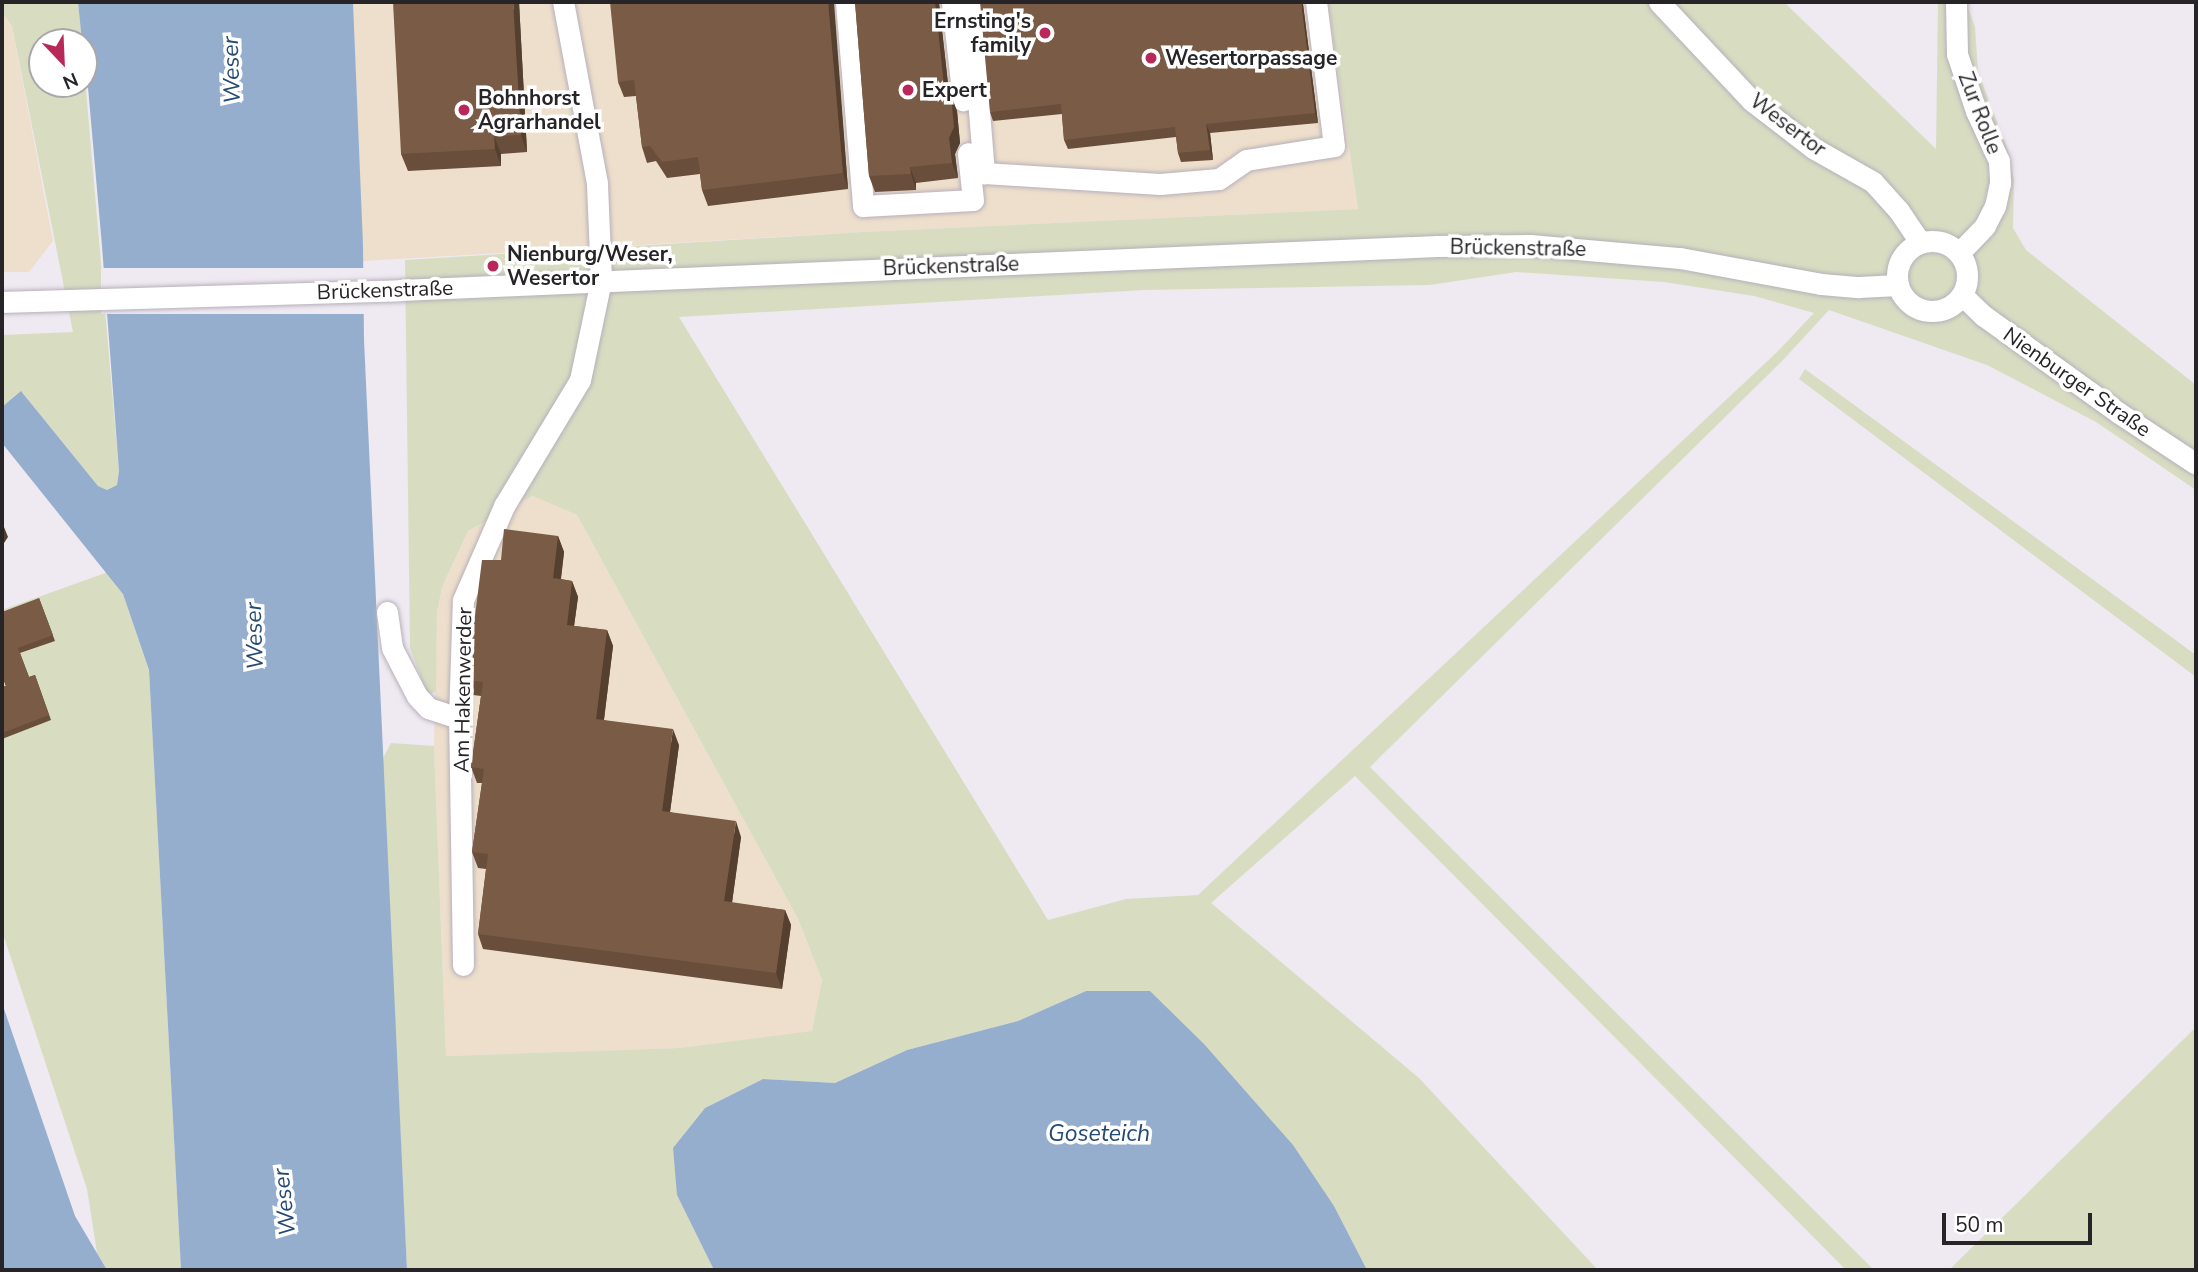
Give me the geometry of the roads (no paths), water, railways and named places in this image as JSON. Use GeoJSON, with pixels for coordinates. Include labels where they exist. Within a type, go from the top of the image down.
{"type":"FeatureCollection","features":[{"type":"Feature","properties":{"kind":"street","name":"Am Hakenwerder"},"geometry":{"type":"LineString","coordinates":[[463,965],[459,718],[463,600],[504,506],[580,380],[601,280],[597,183],[563,2]]}},
{"type":"Feature","properties":{"kind":"street"},"geometry":{"type":"LineString","coordinates":[[846,2],[863,206],[973,200],[952,2]]}},
{"type":"Feature","properties":{"kind":"street"},"geometry":{"type":"LineString","coordinates":[[970,2],[984,173],[1160,184],[1219,179],[1246,160],[1334,146],[1315,2]]}},
{"type":"Feature","properties":{"kind":"street","name":"Wesertor"},"geometry":{"type":"LineString","coordinates":[[1659,2],[1752,101],[1813,148],[1873,182],[1899,211],[1920,242]]}},
{"type":"Feature","properties":{"kind":"street","name":"Zur Rolle"},"geometry":{"type":"LineString","coordinates":[[1956,2],[1957,54],[1976,111],[1999,161],[2000,183],[1995,206],[1985,226],[1959,253]]}},
{"type":"Feature","properties":{"kind":"street"},"geometry":{"type":"LineString","coordinates":[[1920,242],[1944,242],[1959,253],[1967,266],[1968,276],[1962,295],[1944,309],[1921,309],[1911,304],[1898,285],[1897,275],[1903,255],[1920,242]]}},
{"type":"Feature","properties":{"kind":"street","name":"Brückenstraße"},"geometry":{"type":"LineString","coordinates":[[2,302],[400,290],[1437,246],[1530,245],[1681,258],[1821,284],[1859,287],[1898,285]]}},
{"type":"Feature","properties":{"kind":"street","name":"Nienburger Straße"},"geometry":{"type":"LineString","coordinates":[[1962,295],[1984,316],[2085,389],[2196,464]]}},
{"type":"Feature","properties":{"kind":"street"},"geometry":{"type":"LineString","coordinates":[[387,612],[391,648],[417,696],[428,708],[459,718]]}},
{"type":"Feature","properties":{"kind":"water","name":"Weser"},"geometry":{"type":"Polygon","coordinates":[[[78,2],[353,2],[364,340],[407,1270],[181,1270],[149,670],[123,594],[2,443],[2,407],[21,391],[98,486],[107,490],[117,485],[119,471],[89,98],[98,98],[98,28],[81,28],[78,2]]]}},
{"type":"Feature","properties":{"kind":"water","name":"Goseteich"},"geometry":{"type":"Polygon","coordinates":[[[1086,991],[1150,991],[1204,1044],[1293,1145],[1334,1206],[1367,1270],[714,1270],[677,1195],[673,1148],[705,1108],[763,1079],[835,1083],[907,1050],[1018,1021],[1086,991]]]}},
{"type":"Feature","properties":{"kind":"water"},"geometry":{"type":"Polygon","coordinates":[[[2,1003],[75,1216],[107,1270],[2,1270],[2,1003]]]}},
{"type":"Feature","properties":{"kind":"place","name":"Ernsting's family"},"geometry":{"type":"Point","coordinates":[1045,33]}},
{"type":"Feature","properties":{"kind":"place","name":"Wesertorpassage"},"geometry":{"type":"Point","coordinates":[1151,58]}},
{"type":"Feature","properties":{"kind":"place","name":"Expert"},"geometry":{"type":"Point","coordinates":[908,90]}},
{"type":"Feature","properties":{"kind":"place","name":"Bohnhorst Agrarhandel"},"geometry":{"type":"Point","coordinates":[464,110]}},
{"type":"Feature","properties":{"kind":"place","name":"Nienburg/Weser, Wesertor"},"geometry":{"type":"Point","coordinates":[493,266]}}]}
